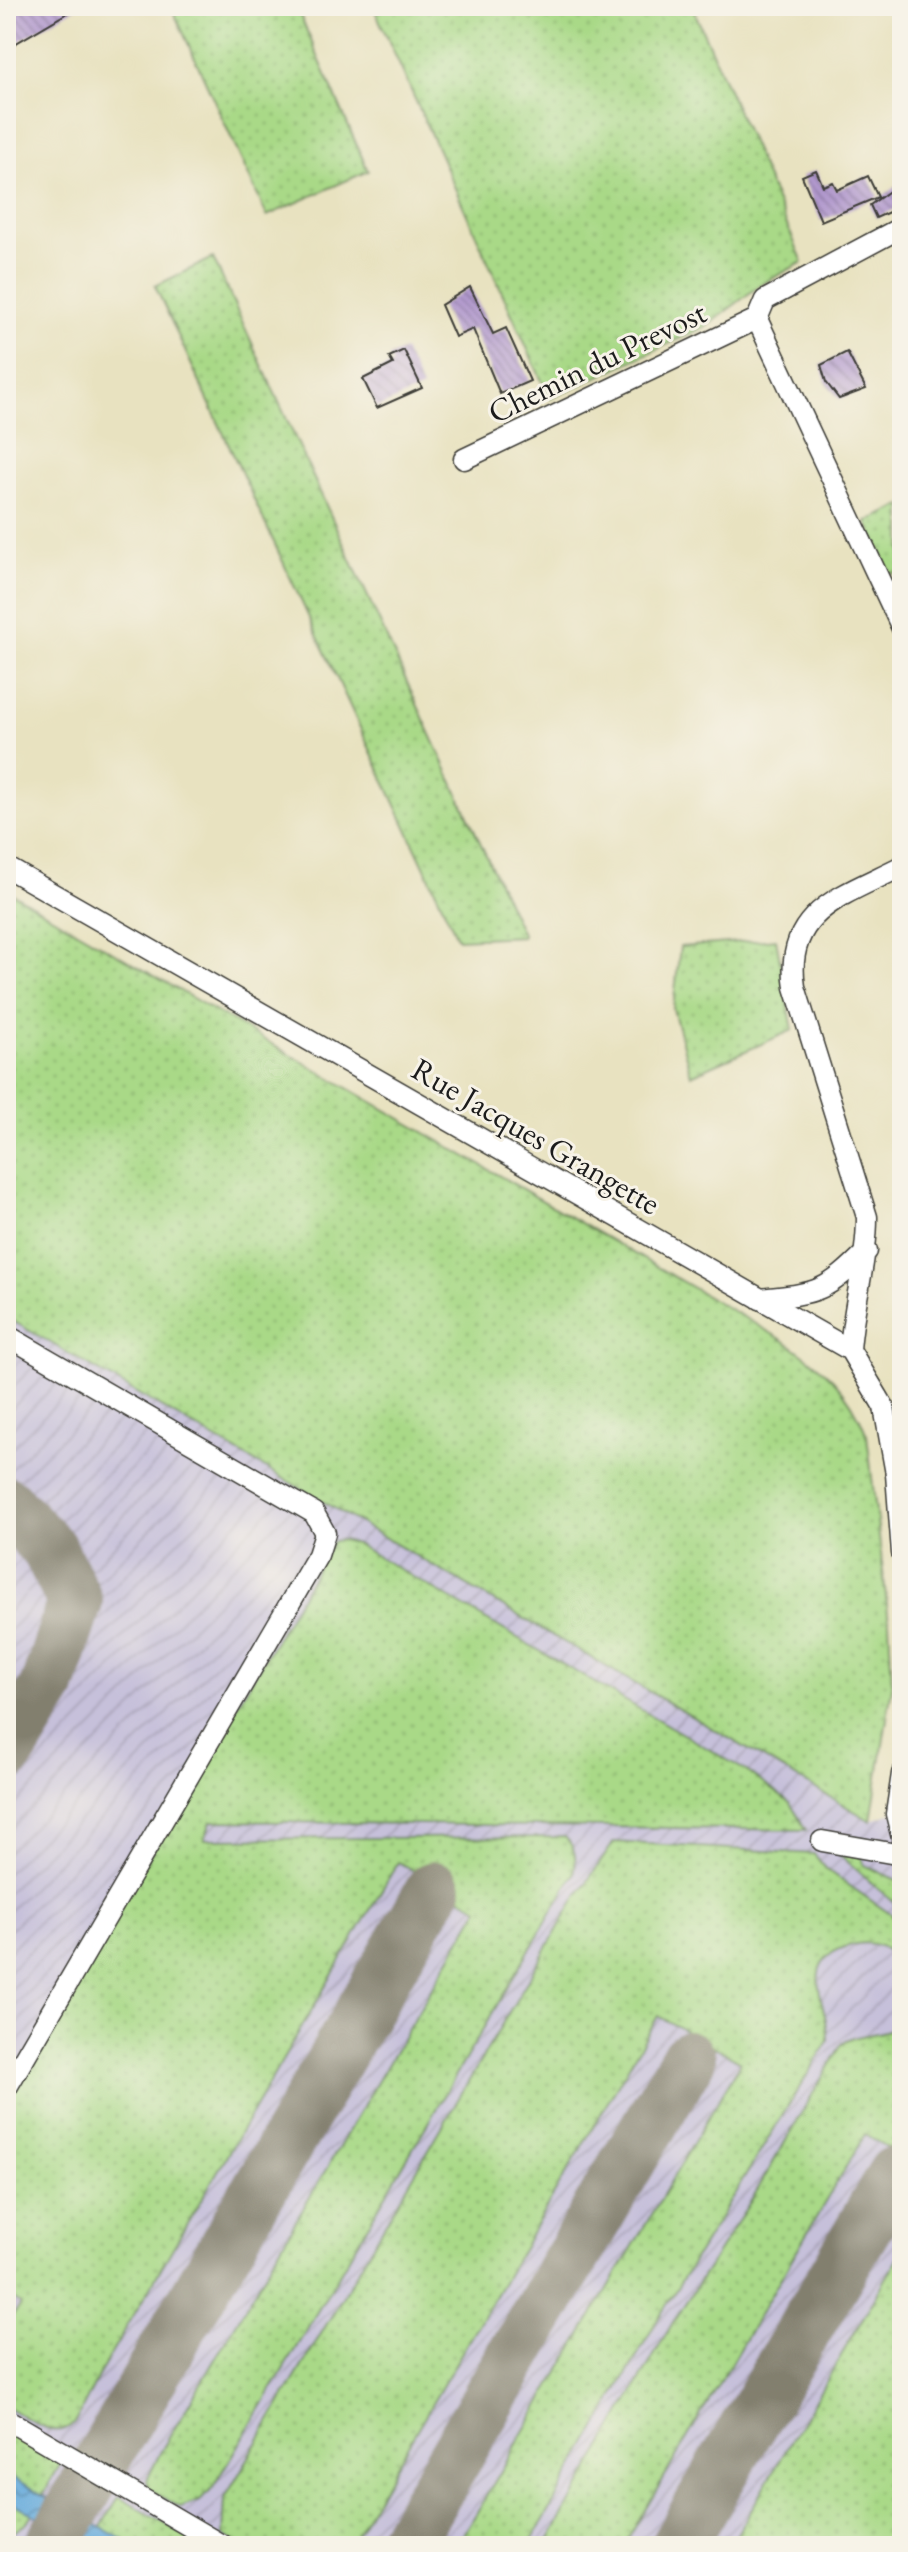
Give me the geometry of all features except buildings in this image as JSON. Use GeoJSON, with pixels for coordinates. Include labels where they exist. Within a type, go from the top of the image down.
{"type":"FeatureCollection","features":[{"type":"Feature","properties":{"kind":"street","name":"Chemin du Prevost"},"geometry":{"type":"LineString","coordinates":[[464,459],[757,319],[765,300],[902,227]]}},
{"type":"Feature","properties":{"kind":"street","name":"Chemin du Prevost"},"geometry":{"type":"LineString","coordinates":[[757,319],[902,628]]}},
{"type":"Feature","properties":{"kind":"street"},"geometry":{"type":"LineString","coordinates":[[850,1350],[852,1315],[867,1251],[867,1217],[792,967],[798,936],[808,920],[823,907],[902,866]]}},
{"type":"Feature","properties":{"kind":"street","name":"Rue Jacques Grangette"},"geometry":{"type":"LineString","coordinates":[[6,867],[850,1350],[884,1407],[899,1474],[902,1553]]}},
{"type":"Feature","properties":{"kind":"street"},"geometry":{"type":"LineString","coordinates":[[760,1299],[808,1294],[828,1288],[867,1251]]}},
{"type":"Feature","properties":{"kind":"street"},"geometry":{"type":"LineString","coordinates":[[6,1335],[314,1513],[325,1533],[318,1555],[6,2089]]}},
{"type":"Feature","properties":{"kind":"street"},"geometry":{"type":"LineString","coordinates":[[902,1774],[896,1814],[902,1838]]}},
{"type":"Feature","properties":{"kind":"street"},"geometry":{"type":"LineString","coordinates":[[822,1841],[902,1855]]}},
{"type":"Feature","properties":{"kind":"street"},"geometry":{"type":"LineString","coordinates":[[6,2419],[223,2546]]}},
{"type":"Feature","properties":{"kind":"shaded area"},"geometry":{"type":"Polygon","coordinates":[[[6,1317],[870,1821],[902,1809],[902,2546],[6,2546],[6,1317]]]}},
{"type":"Feature","properties":{"kind":"green space"},"geometry":{"type":"Polygon","coordinates":[[[171,6],[296,6],[368,171],[267,216],[171,6]]]}},
{"type":"Feature","properties":{"kind":"green space"},"geometry":{"type":"Polygon","coordinates":[[[373,6],[692,6],[803,262],[760,285],[707,326],[550,399],[373,6]]]}},
{"type":"Feature","properties":{"kind":"green space"},"geometry":{"type":"Polygon","coordinates":[[[213,258],[523,936],[458,939],[155,286],[213,258]]]}},
{"type":"Feature","properties":{"kind":"green space"},"geometry":{"type":"Polygon","coordinates":[[[902,505],[902,570],[891,575],[867,522],[902,505]]]}},
{"type":"Feature","properties":{"kind":"green space"},"geometry":{"type":"Polygon","coordinates":[[[6,890],[783,1340],[833,1380],[852,1404],[867,1435],[889,1622],[892,1687],[871,1821],[6,1317],[6,890]]]}},
{"type":"Feature","properties":{"kind":"green space"},"geometry":{"type":"Polygon","coordinates":[[[776,939],[793,1030],[691,1075],[673,1009],[680,947],[776,939]]]}},
{"type":"Feature","properties":{"kind":"green space"},"geometry":{"type":"Polygon","coordinates":[[[333,1541],[356,1544],[748,1772],[790,1803],[806,1830],[211,1821],[205,1839],[565,1837],[575,1854],[575,1863],[574,1874],[213,2489],[199,2501],[181,2508],[148,2488],[147,2480],[160,2453],[479,1908],[398,1862],[100,2373],[82,2410],[74,2422],[57,2430],[6,2406],[6,2328],[21,2304],[6,2295],[6,2102],[333,1541]]]}},
{"type":"Feature","properties":{"kind":"green space"},"geometry":{"type":"Polygon","coordinates":[[[614,1842],[814,1854],[827,1870],[902,1922],[902,1963],[885,1949],[867,1943],[834,1952],[824,1961],[819,1972],[819,1984],[828,2041],[658,2319],[529,2546],[457,2546],[741,2062],[658,2016],[349,2546],[242,2546],[223,2535],[225,2498],[574,1901],[614,1842]]]}},
{"type":"Feature","properties":{"kind":"green space"},"geometry":{"type":"Polygon","coordinates":[[[839,1854],[862,1856],[864,1865],[899,1881],[902,1885],[902,1910],[839,1854]]]}},
{"type":"Feature","properties":{"kind":"green space"},"geometry":{"type":"Polygon","coordinates":[[[902,2021],[902,2156],[865,2134],[624,2546],[546,2546],[673,2322],[748,2206],[841,2045],[855,2037],[895,2027],[902,2021]]]}},
{"type":"Feature","properties":{"kind":"green space"},"geometry":{"type":"Polygon","coordinates":[[[902,2251],[902,2546],[730,2546],[902,2251]]]}},
{"type":"Feature","properties":{"kind":"green space"},"geometry":{"type":"Polygon","coordinates":[[[6,2431],[61,2463],[27,2523],[6,2537],[6,2431]]]}},
{"type":"Feature","properties":{"kind":"green space"},"geometry":{"type":"Polygon","coordinates":[[[119,2497],[203,2546],[91,2546],[119,2497]]]}},
{"type":"Feature","properties":{"kind":"water"},"geometry":{"type":"Polygon","coordinates":[[[6,2474],[134,2546],[88,2546],[6,2499],[6,2474]]]}},
{"type":"Feature","properties":{"kind":"taxiway"},"geometry":{"type":"LineString","coordinates":[[6,1504],[49,1549],[75,1601],[48,1686],[6,1755]]}},
{"type":"Feature","properties":{"kind":"taxiway"},"geometry":{"type":"LineString","coordinates":[[52,2546],[434,1889]]}},
{"type":"Feature","properties":{"kind":"taxiway"},"geometry":{"type":"LineString","coordinates":[[403,2546],[688,2059]]}},
{"type":"Feature","properties":{"kind":"taxiway"},"geometry":{"type":"LineString","coordinates":[[678,2546],[895,2174]]}}]}
